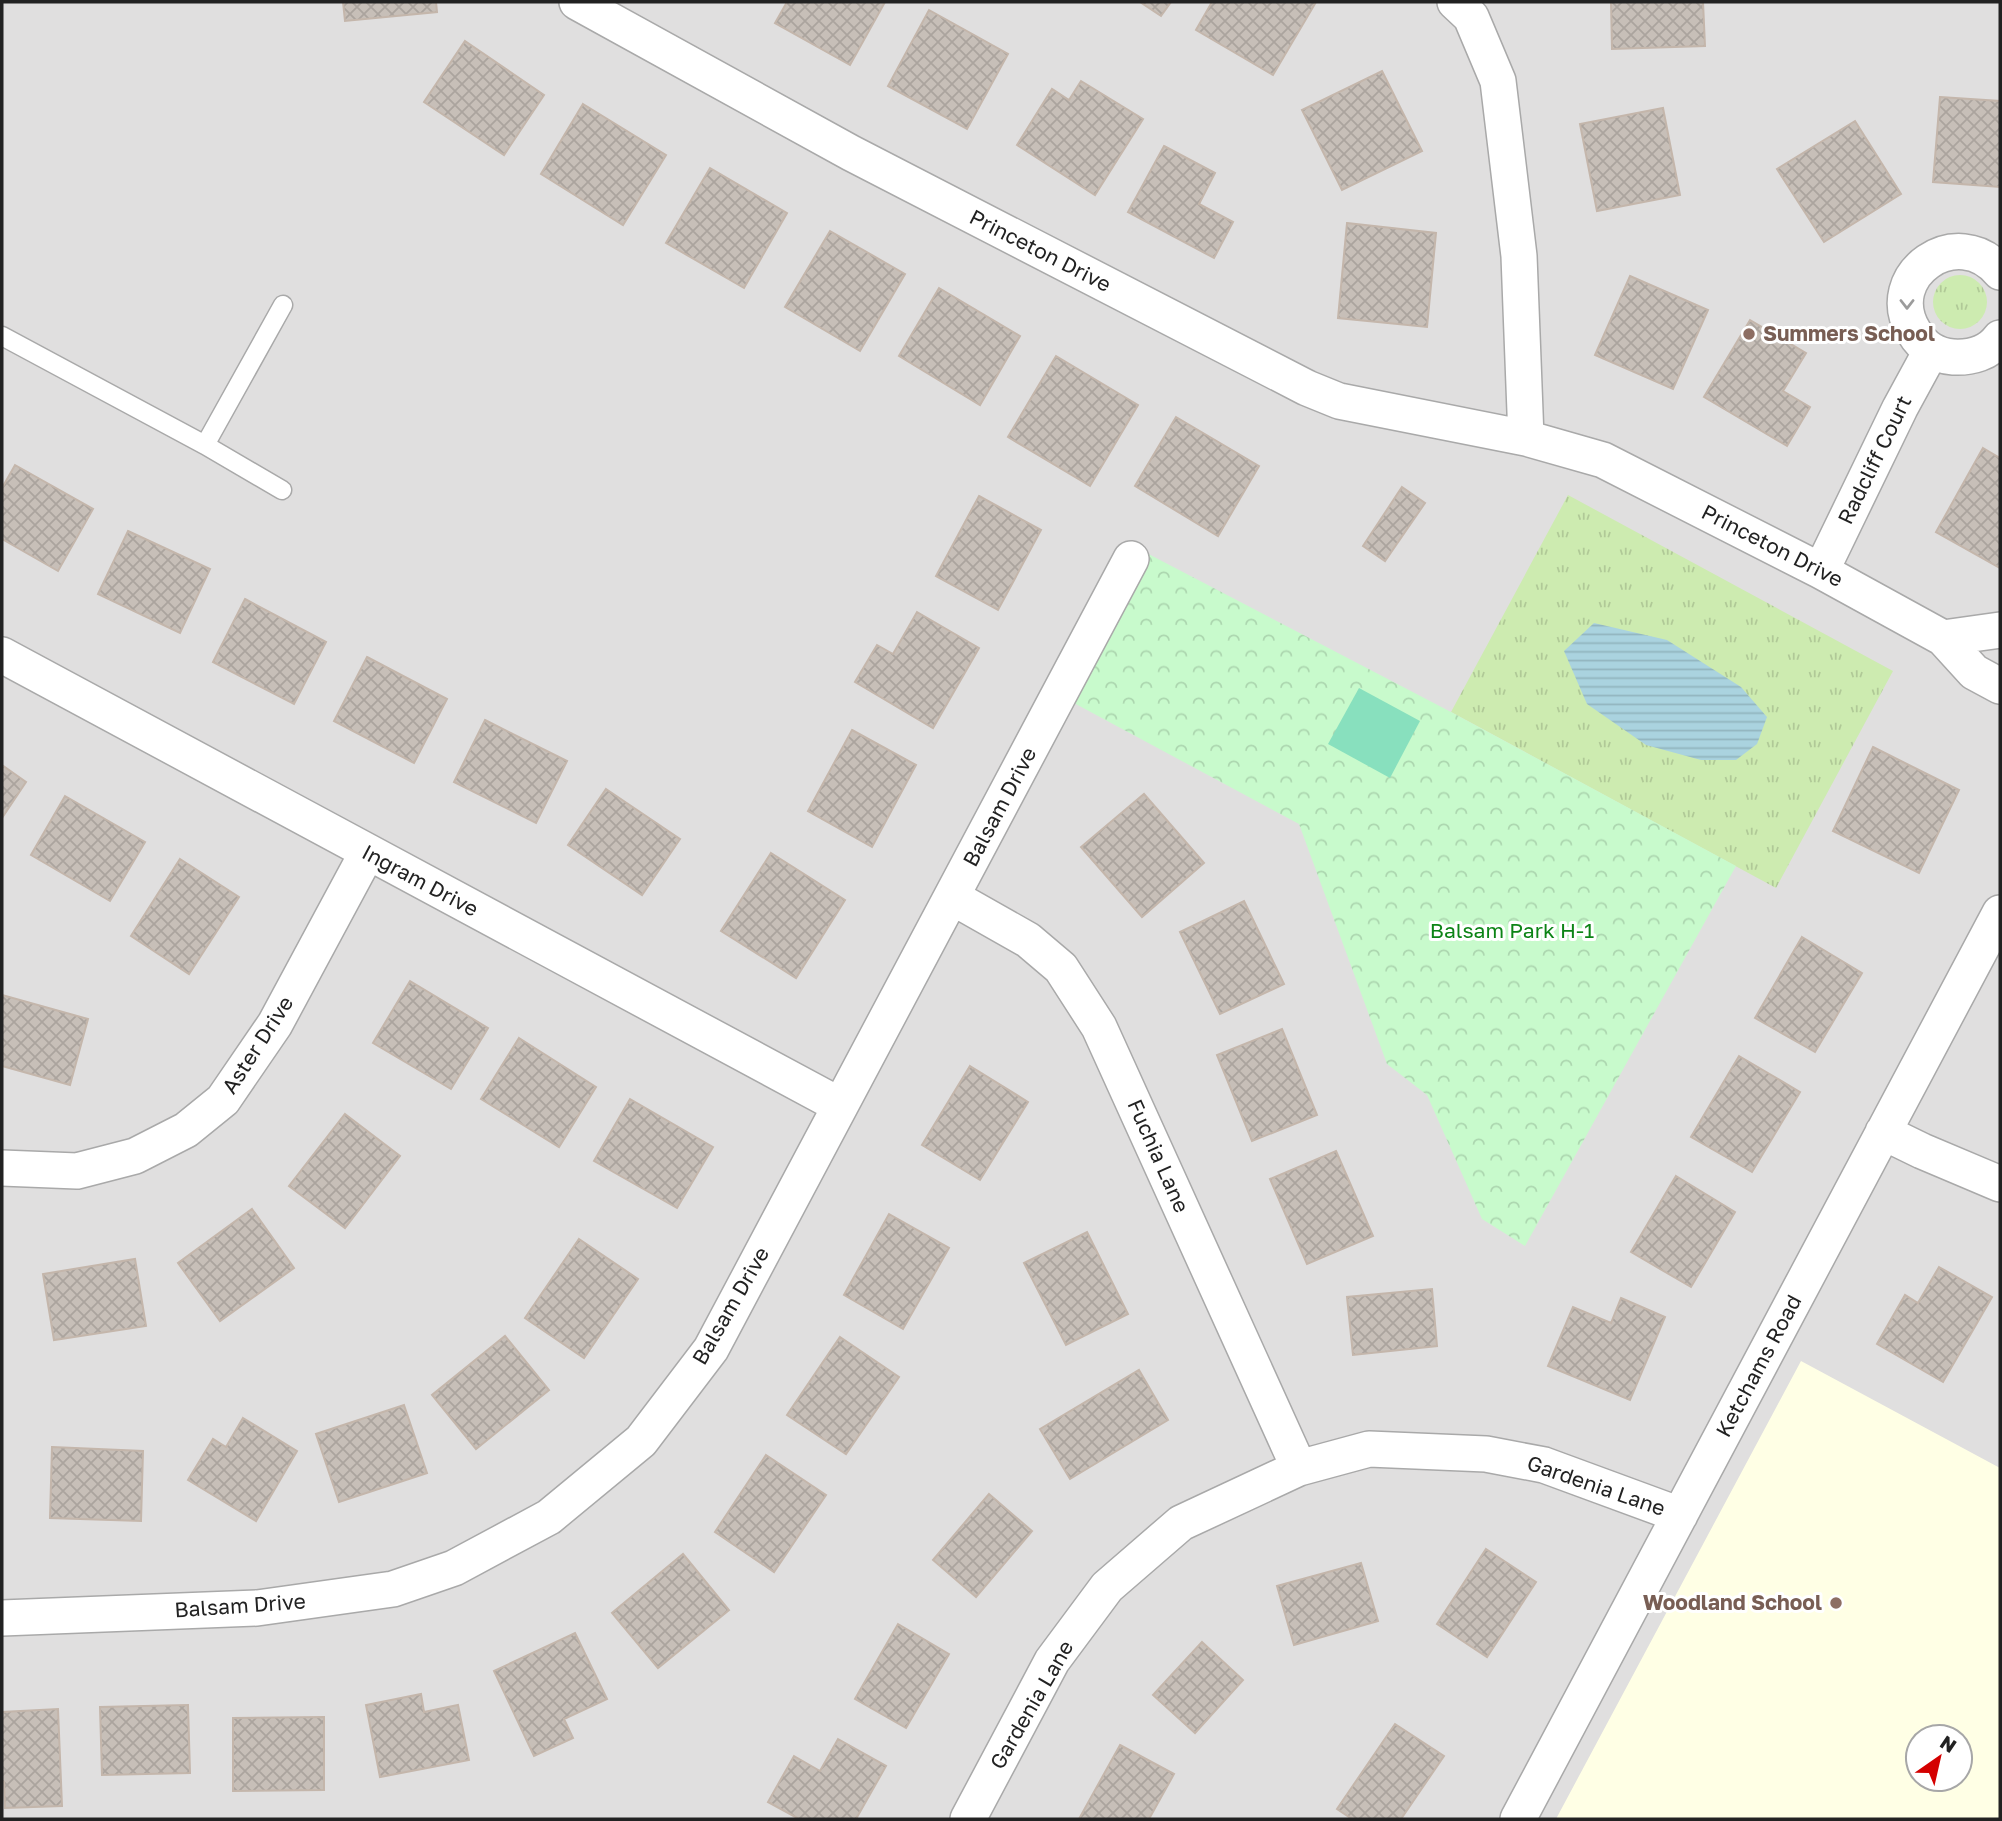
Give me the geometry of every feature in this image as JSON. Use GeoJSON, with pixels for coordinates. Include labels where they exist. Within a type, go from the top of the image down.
{"type":"FeatureCollection","features":[{"type":"Feature","properties":{"kind":"street","name":"Princeton Drive"},"geometry":{"type":"LineString","coordinates":[[577,2],[850,153],[1307,388],[1339,401],[1526,438],[1603,460],[1821,571],[1943,638],[1975,672],[2000,685]]}},
{"type":"Feature","properties":{"kind":"street"},"geometry":{"type":"LineString","coordinates":[[1455,2],[1471,17],[1498,82],[1519,256],[1526,438]]}},
{"type":"Feature","properties":{"kind":"street"},"geometry":{"type":"LineString","coordinates":[[2000,272],[1994,264],[1979,255],[1961,251],[1944,253],[1927,261],[1915,274],[1907,289],[1905,307],[1909,324],[1918,340],[1931,351],[1948,357],[1965,358],[1982,352],[2000,338]]}},
{"type":"Feature","properties":{"kind":"street","name":"Radcliff Court"},"geometry":{"type":"LineString","coordinates":[[1821,571],[1900,408],[1931,351]]}},
{"type":"Feature","properties":{"kind":"street","name":"Balsam Drive"},"geometry":{"type":"LineString","coordinates":[[2,1618],[257,1608],[393,1589],[454,1568],[549,1517],[641,1441],[710,1349],[1132,559]]}},
{"type":"Feature","properties":{"kind":"street"},"geometry":{"type":"LineString","coordinates":[[1943,638],[2000,630]]}},
{"type":"Feature","properties":{"kind":"street","name":"Ingram Drive"},"geometry":{"type":"LineString","coordinates":[[2,655],[839,1105]]}},
{"type":"Feature","properties":{"kind":"street","name":"Aster Drive"},"geometry":{"type":"LineString","coordinates":[[2,1168],[77,1171],[135,1156],[186,1130],[223,1100],[275,1024],[366,853]]}},
{"type":"Feature","properties":{"kind":"street","name":"Fuchia Lane"},"geometry":{"type":"LineString","coordinates":[[951,897],[1028,940],[1061,968],[1100,1027],[1298,1468]]}},
{"type":"Feature","properties":{"kind":"street","name":"Ketchams Road"},"geometry":{"type":"LineString","coordinates":[[1517,1819],[2000,913]]}},
{"type":"Feature","properties":{"kind":"street"},"geometry":{"type":"LineString","coordinates":[[1883,1132],[2000,1184]]}},
{"type":"Feature","properties":{"kind":"street","name":"Gardenia Lane"},"geometry":{"type":"LineString","coordinates":[[968,1819],[1052,1661],[1107,1587],[1181,1523],[1298,1468],[1369,1449],[1486,1454],[1544,1465],[1680,1514]]}},
{"type":"Feature","properties":{"kind":"lane"},"geometry":{"type":"LineString","coordinates":[[205,445],[283,305]]}},
{"type":"Feature","properties":{"kind":"lane"},"geometry":{"type":"LineString","coordinates":[[2,336],[205,445],[282,491]]}},
{"type":"Feature","properties":{"kind":"shaded area"},"geometry":{"type":"Polygon","coordinates":[[[2,2],[2000,2],[2000,1819],[2,1819],[2,2]]]}},
{"type":"Feature","properties":{"kind":"shaded area","name":"Woodland School"},"geometry":{"type":"Polygon","coordinates":[[[1801,1361],[2000,1468],[2000,1819],[1556,1819],[1801,1361]]]}},
{"type":"Feature","properties":{"kind":"green space"},"geometry":{"type":"Polygon","coordinates":[[[1960,275],[1979,283],[1987,302],[1979,321],[1960,329],[1941,321],[1933,302],[1941,283],[1960,275]]]}},
{"type":"Feature","properties":{"kind":"green space"},"geometry":{"type":"Polygon","coordinates":[[[1568,495],[1893,671],[1776,888],[1451,712],[1568,495]]]}},
{"type":"Feature","properties":{"kind":"green space","name":"Balsam Park H-1"},"geometry":{"type":"Polygon","coordinates":[[[1137,548],[1451,712],[1736,866],[1525,1246],[1482,1219],[1427,1095],[1387,1064],[1299,824],[1059,695],[1137,548]]]}},
{"type":"Feature","properties":{"kind":"green space"},"geometry":{"type":"Polygon","coordinates":[[[1359,688],[1420,721],[1390,778],[1328,744],[1359,688]]]}},
{"type":"Feature","properties":{"kind":"water"},"geometry":{"type":"Polygon","coordinates":[[[1594,623],[1667,640],[1741,687],[1767,717],[1757,744],[1736,760],[1701,760],[1646,745],[1587,704],[1564,651],[1594,623]]]}},
{"type":"Feature","properties":{"kind":"building"},"geometry":{"type":"Polygon","coordinates":[[[343,2],[436,2],[437,12],[345,21],[343,2]]]}},
{"type":"Feature","properties":{"kind":"building"},"geometry":{"type":"Polygon","coordinates":[[[787,2],[885,2],[850,65],[775,23],[787,2]]]}},
{"type":"Feature","properties":{"kind":"building"},"geometry":{"type":"Polygon","coordinates":[[[1140,2],[1171,2],[1161,16],[1140,2]]]}},
{"type":"Feature","properties":{"kind":"building"},"geometry":{"type":"Polygon","coordinates":[[[1212,2],[1316,2],[1273,75],[1196,30],[1212,2]]]}},
{"type":"Feature","properties":{"kind":"building"},"geometry":{"type":"Polygon","coordinates":[[[1611,2],[1703,2],[1705,46],[1612,49],[1611,2]]]}},
{"type":"Feature","properties":{"kind":"building"},"geometry":{"type":"Polygon","coordinates":[[[929,10],[1008,54],[967,129],[888,86],[929,10]]]}},
{"type":"Feature","properties":{"kind":"building"},"geometry":{"type":"Polygon","coordinates":[[[465,41],[544,95],[504,155],[424,102],[465,41]]]}},
{"type":"Feature","properties":{"kind":"building"},"geometry":{"type":"Polygon","coordinates":[[[1382,71],[1422,151],[1342,190],[1302,110],[1382,71]]]}},
{"type":"Feature","properties":{"kind":"building"},"geometry":{"type":"Polygon","coordinates":[[[1081,81],[1143,119],[1095,195],[1017,145],[1052,89],[1069,100],[1081,81]]]}},
{"type":"Feature","properties":{"kind":"building"},"geometry":{"type":"Polygon","coordinates":[[[1940,97],[2000,101],[2000,187],[1933,182],[1940,97]]]}},
{"type":"Feature","properties":{"kind":"building"},"geometry":{"type":"Polygon","coordinates":[[[583,104],[666,155],[623,225],[541,174],[583,104]]]}},
{"type":"Feature","properties":{"kind":"building"},"geometry":{"type":"Polygon","coordinates":[[[1663,108],[1680,195],[1597,211],[1580,124],[1663,108]]]}},
{"type":"Feature","properties":{"kind":"building"},"geometry":{"type":"Polygon","coordinates":[[[1855,121],[1901,194],[1824,242],[1777,169],[1855,121]]]}},
{"type":"Feature","properties":{"kind":"building"},"geometry":{"type":"Polygon","coordinates":[[[1164,146],[1215,173],[1199,204],[1233,222],[1214,258],[1128,212],[1164,146]]]}},
{"type":"Feature","properties":{"kind":"building"},"geometry":{"type":"Polygon","coordinates":[[[710,168],[787,213],[744,288],[666,243],[710,168]]]}},
{"type":"Feature","properties":{"kind":"building"},"geometry":{"type":"Polygon","coordinates":[[[1347,223],[1436,233],[1427,327],[1338,318],[1347,223]]]}},
{"type":"Feature","properties":{"kind":"building"},"geometry":{"type":"Polygon","coordinates":[[[830,231],[905,274],[860,351],[785,307],[830,231]]]}},
{"type":"Feature","properties":{"kind":"building"},"geometry":{"type":"Polygon","coordinates":[[[1630,276],[1708,310],[1673,389],[1595,355],[1630,276]]]}},
{"type":"Feature","properties":{"kind":"building"},"geometry":{"type":"Polygon","coordinates":[[[939,288],[1020,336],[980,405],[899,356],[939,288]]]}},
{"type":"Feature","properties":{"kind":"building"},"geometry":{"type":"Polygon","coordinates":[[[1750,320],[1806,353],[1783,391],[1810,407],[1787,446],[1704,397],[1750,320]]]}},
{"type":"Feature","properties":{"kind":"building"},"geometry":{"type":"Polygon","coordinates":[[[1056,356],[1138,405],[1090,486],[1008,437],[1056,356]]]}},
{"type":"Feature","properties":{"kind":"building"},"geometry":{"type":"Polygon","coordinates":[[[1176,417],[1259,466],[1218,536],[1135,486],[1176,417]]]}},
{"type":"Feature","properties":{"kind":"building"},"geometry":{"type":"Polygon","coordinates":[[[1983,448],[2000,458],[2000,568],[1936,532],[1983,448]]]}},
{"type":"Feature","properties":{"kind":"building"},"geometry":{"type":"Polygon","coordinates":[[[15,465],[93,509],[58,571],[2,539],[2,488],[15,465]]]}},
{"type":"Feature","properties":{"kind":"building"},"geometry":{"type":"Polygon","coordinates":[[[1402,487],[1425,503],[1385,561],[1363,546],[1402,487]]]}},
{"type":"Feature","properties":{"kind":"building"},"geometry":{"type":"Polygon","coordinates":[[[979,496],[1041,530],[998,610],[936,576],[979,496]]]}},
{"type":"Feature","properties":{"kind":"building"},"geometry":{"type":"Polygon","coordinates":[[[128,531],[210,569],[180,633],[98,594],[128,531]]]}},
{"type":"Feature","properties":{"kind":"building"},"geometry":{"type":"Polygon","coordinates":[[[245,599],[326,642],[294,704],[213,662],[245,599]]]}},
{"type":"Feature","properties":{"kind":"building"},"geometry":{"type":"Polygon","coordinates":[[[917,612],[979,648],[933,728],[855,682],[877,645],[893,654],[917,612]]]}},
{"type":"Feature","properties":{"kind":"building"},"geometry":{"type":"Polygon","coordinates":[[[367,657],[447,699],[414,763],[334,721],[367,657]]]}},
{"type":"Feature","properties":{"kind":"building"},"geometry":{"type":"Polygon","coordinates":[[[485,720],[567,761],[536,823],[454,782],[485,720]]]}},
{"type":"Feature","properties":{"kind":"building"},"geometry":{"type":"Polygon","coordinates":[[[852,730],[916,765],[872,847],[808,811],[852,730]]]}},
{"type":"Feature","properties":{"kind":"building"},"geometry":{"type":"Polygon","coordinates":[[[1873,747],[1959,790],[1919,873],[1833,831],[1873,747]]]}},
{"type":"Feature","properties":{"kind":"building"},"geometry":{"type":"Polygon","coordinates":[[[2,765],[26,782],[2,818],[2,765]]]}},
{"type":"Feature","properties":{"kind":"building"},"geometry":{"type":"Polygon","coordinates":[[[606,789],[680,839],[642,895],[568,845],[606,789]]]}},
{"type":"Feature","properties":{"kind":"building"},"geometry":{"type":"Polygon","coordinates":[[[1144,794],[1204,863],[1142,917],[1081,847],[1144,794]]]}},
{"type":"Feature","properties":{"kind":"building"},"geometry":{"type":"Polygon","coordinates":[[[65,796],[145,842],[110,901],[31,855],[65,796]]]}},
{"type":"Feature","properties":{"kind":"building"},"geometry":{"type":"Polygon","coordinates":[[[771,853],[845,900],[796,978],[721,931],[771,853]]]}},
{"type":"Feature","properties":{"kind":"building"},"geometry":{"type":"Polygon","coordinates":[[[180,859],[239,897],[189,974],[131,936],[180,859]]]}},
{"type":"Feature","properties":{"kind":"building"},"geometry":{"type":"Polygon","coordinates":[[[1244,901],[1284,984],[1220,1014],[1180,932],[1244,901]]]}},
{"type":"Feature","properties":{"kind":"building"},"geometry":{"type":"Polygon","coordinates":[[[1802,937],[1862,973],[1815,1052],[1755,1018],[1802,937]]]}},
{"type":"Feature","properties":{"kind":"building"},"geometry":{"type":"Polygon","coordinates":[[[410,981],[488,1028],[451,1089],[373,1043],[410,981]]]}},
{"type":"Feature","properties":{"kind":"building"},"geometry":{"type":"Polygon","coordinates":[[[2,995],[88,1019],[70,1085],[2,1066],[2,995]]]}},
{"type":"Feature","properties":{"kind":"building"},"geometry":{"type":"Polygon","coordinates":[[[1282,1029],[1317,1115],[1252,1141],[1217,1055],[1282,1029]]]}},
{"type":"Feature","properties":{"kind":"building"},"geometry":{"type":"Polygon","coordinates":[[[519,1038],[596,1087],[559,1147],[481,1099],[519,1038]]]}},
{"type":"Feature","properties":{"kind":"building"},"geometry":{"type":"Polygon","coordinates":[[[1739,1056],[1800,1092],[1752,1172],[1691,1137],[1739,1056]]]}},
{"type":"Feature","properties":{"kind":"building"},"geometry":{"type":"Polygon","coordinates":[[[970,1066],[1028,1102],[980,1180],[922,1145],[970,1066]]]}},
{"type":"Feature","properties":{"kind":"building"},"geometry":{"type":"Polygon","coordinates":[[[630,1099],[713,1147],[677,1208],[594,1161],[630,1099]]]}},
{"type":"Feature","properties":{"kind":"building"},"geometry":{"type":"Polygon","coordinates":[[[345,1114],[400,1156],[345,1228],[289,1186],[345,1114]]]}},
{"type":"Feature","properties":{"kind":"building"},"geometry":{"type":"Polygon","coordinates":[[[1336,1151],[1373,1236],[1307,1264],[1270,1179],[1336,1151]]]}},
{"type":"Feature","properties":{"kind":"building"},"geometry":{"type":"Polygon","coordinates":[[[1676,1176],[1735,1212],[1691,1287],[1631,1252],[1676,1176]]]}},
{"type":"Feature","properties":{"kind":"building"},"geometry":{"type":"Polygon","coordinates":[[[252,1209],[294,1268],[220,1321],[178,1263],[252,1209]]]}},
{"type":"Feature","properties":{"kind":"building"},"geometry":{"type":"Polygon","coordinates":[[[889,1214],[949,1248],[903,1329],[844,1295],[889,1214]]]}},
{"type":"Feature","properties":{"kind":"building"},"geometry":{"type":"Polygon","coordinates":[[[1087,1232],[1128,1314],[1066,1345],[1024,1263],[1087,1232]]]}},
{"type":"Feature","properties":{"kind":"building"},"geometry":{"type":"Polygon","coordinates":[[[579,1239],[638,1279],[584,1358],[525,1318],[579,1239]]]}},
{"type":"Feature","properties":{"kind":"building"},"geometry":{"type":"Polygon","coordinates":[[[135,1259],[146,1326],[54,1340],[43,1274],[135,1259]]]}},
{"type":"Feature","properties":{"kind":"building"},"geometry":{"type":"Polygon","coordinates":[[[1939,1267],[1992,1297],[1943,1382],[1877,1344],[1905,1295],[1918,1303],[1939,1267]]]}},
{"type":"Feature","properties":{"kind":"building"},"geometry":{"type":"Polygon","coordinates":[[[1432,1289],[1437,1346],[1353,1355],[1347,1297],[1432,1289]]]}},
{"type":"Feature","properties":{"kind":"building"},"geometry":{"type":"Polygon","coordinates":[[[1621,1298],[1665,1317],[1630,1400],[1548,1366],[1573,1307],[1611,1323],[1621,1298]]]}},
{"type":"Feature","properties":{"kind":"building"},"geometry":{"type":"Polygon","coordinates":[[[505,1336],[549,1390],[476,1449],[432,1395],[505,1336]]]}},
{"type":"Feature","properties":{"kind":"building"},"geometry":{"type":"Polygon","coordinates":[[[840,1337],[899,1377],[846,1454],[787,1415],[840,1337]]]}},
{"type":"Feature","properties":{"kind":"building"},"geometry":{"type":"Polygon","coordinates":[[[1139,1370],[1168,1420],[1070,1479],[1040,1429],[1139,1370]]]}},
{"type":"Feature","properties":{"kind":"building"},"geometry":{"type":"Polygon","coordinates":[[[404,1405],[427,1473],[339,1502],[316,1434],[404,1405]]]}},
{"type":"Feature","properties":{"kind":"building"},"geometry":{"type":"Polygon","coordinates":[[[243,1418],[297,1451],[256,1521],[188,1480],[213,1439],[226,1447],[243,1418]]]}},
{"type":"Feature","properties":{"kind":"building"},"geometry":{"type":"Polygon","coordinates":[[[52,1447],[143,1451],[141,1521],[50,1518],[52,1447]]]}},
{"type":"Feature","properties":{"kind":"building"},"geometry":{"type":"Polygon","coordinates":[[[766,1455],[826,1495],[774,1572],[715,1532],[766,1455]]]}},
{"type":"Feature","properties":{"kind":"building"},"geometry":{"type":"Polygon","coordinates":[[[989,1494],[1032,1531],[976,1597],[933,1560],[989,1494]]]}},
{"type":"Feature","properties":{"kind":"building"},"geometry":{"type":"Polygon","coordinates":[[[1486,1549],[1536,1582],[1487,1657],[1437,1624],[1486,1549]]]}},
{"type":"Feature","properties":{"kind":"building"},"geometry":{"type":"Polygon","coordinates":[[[683,1554],[729,1610],[658,1668],[612,1613],[683,1554]]]}},
{"type":"Feature","properties":{"kind":"building"},"geometry":{"type":"Polygon","coordinates":[[[1361,1563],[1378,1621],[1294,1645],[1277,1586],[1361,1563]]]}},
{"type":"Feature","properties":{"kind":"building"},"geometry":{"type":"Polygon","coordinates":[[[898,1624],[949,1654],[906,1728],[855,1699],[898,1624]]]}},
{"type":"Feature","properties":{"kind":"building"},"geometry":{"type":"Polygon","coordinates":[[[575,1633],[607,1699],[564,1719],[573,1738],[534,1756],[494,1671],[575,1633]]]}},
{"type":"Feature","properties":{"kind":"building"},"geometry":{"type":"Polygon","coordinates":[[[1202,1642],[1243,1680],[1195,1733],[1153,1695],[1202,1642]]]}},
{"type":"Feature","properties":{"kind":"building"},"geometry":{"type":"Polygon","coordinates":[[[421,1694],[424,1712],[458,1705],[469,1760],[380,1777],[366,1705],[421,1694]]]}},
{"type":"Feature","properties":{"kind":"building"},"geometry":{"type":"Polygon","coordinates":[[[188,1705],[190,1773],[102,1775],[100,1707],[188,1705]]]}},
{"type":"Feature","properties":{"kind":"building"},"geometry":{"type":"Polygon","coordinates":[[[58,1709],[62,1806],[5,1808],[2,1782],[2,1712],[58,1709]]]}},
{"type":"Feature","properties":{"kind":"building"},"geometry":{"type":"Polygon","coordinates":[[[324,1717],[324,1790],[233,1791],[233,1718],[324,1717]]]}},
{"type":"Feature","properties":{"kind":"building"},"geometry":{"type":"Polygon","coordinates":[[[1395,1724],[1444,1756],[1401,1819],[1352,1819],[1337,1809],[1395,1724]]]}},
{"type":"Feature","properties":{"kind":"building"},"geometry":{"type":"Polygon","coordinates":[[[838,1739],[886,1766],[856,1819],[799,1819],[768,1802],[794,1756],[820,1771],[838,1739]]]}},
{"type":"Feature","properties":{"kind":"building"},"geometry":{"type":"Polygon","coordinates":[[[1120,1745],[1174,1774],[1149,1819],[1079,1819],[1120,1745]]]}},
{"type":"Feature","properties":{"kind":"place","name":"Summers School"},"geometry":{"type":"Point","coordinates":[1749,334]}},
{"type":"Feature","properties":{"kind":"place","name":"Woodland School"},"geometry":{"type":"Point","coordinates":[1836,1603]}}]}
